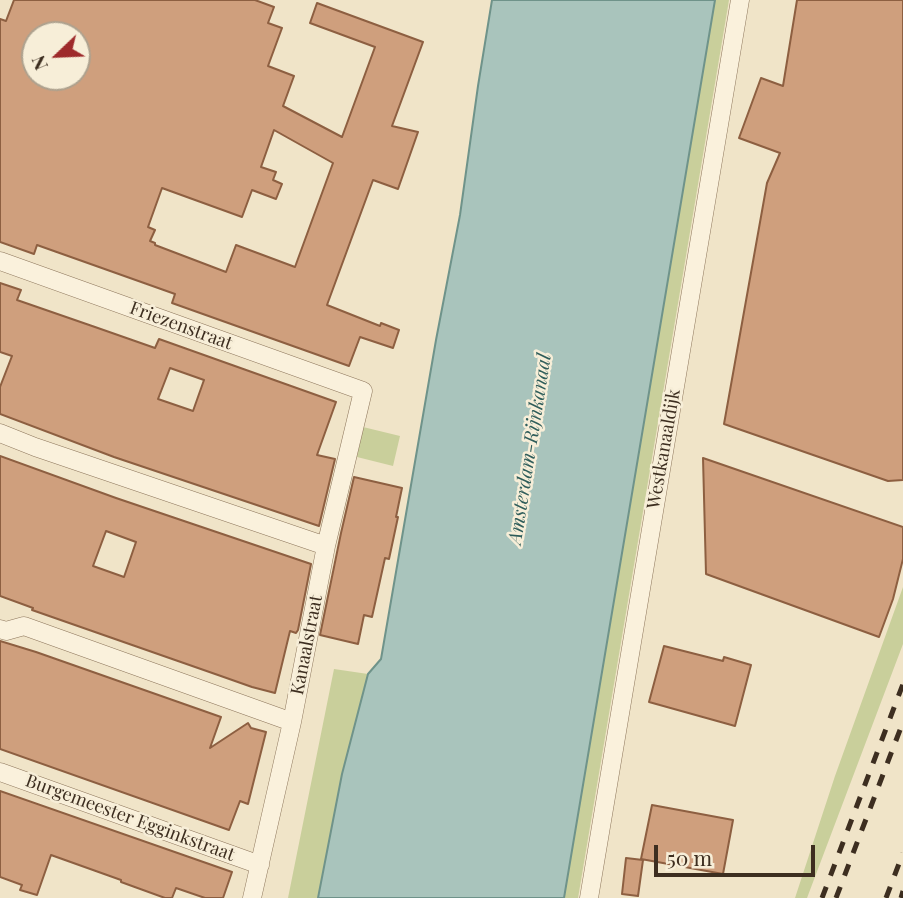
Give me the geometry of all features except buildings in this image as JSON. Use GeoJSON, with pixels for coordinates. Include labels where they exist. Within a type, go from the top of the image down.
{"type":"FeatureCollection","features":[{"type":"Feature","properties":{"kind":"street","name":"Westkanaaldijk"},"geometry":{"type":"LineString","coordinates":[[589,898],[740,0]]}},
{"type":"Feature","properties":{"kind":"street","name":"Friezenstraat"},"geometry":{"type":"LineString","coordinates":[[0,261],[363,391]]}},
{"type":"Feature","properties":{"kind":"street","name":"Kanaalstraat"},"geometry":{"type":"LineString","coordinates":[[253,898],[292,722],[326,546],[363,391]]}},
{"type":"Feature","properties":{"kind":"street"},"geometry":{"type":"LineString","coordinates":[[0,433],[326,546]]}},
{"type":"Feature","properties":{"kind":"street"},"geometry":{"type":"LineString","coordinates":[[0,629],[6,631],[24,626],[292,722]]}},
{"type":"Feature","properties":{"kind":"street","name":"Burgemeester Egginkstraat"},"geometry":{"type":"LineString","coordinates":[[0,772],[260,864]]}},
{"type":"Feature","properties":{"kind":"green space"},"geometry":{"type":"Polygon","coordinates":[[[715,0],[729,0],[578,898],[564,898],[715,0]]]}},
{"type":"Feature","properties":{"kind":"green space"},"geometry":{"type":"Polygon","coordinates":[[[363,427],[400,436],[393,466],[357,457],[363,427]]]}},
{"type":"Feature","properties":{"kind":"green space"},"geometry":{"type":"Polygon","coordinates":[[[903,587],[903,644],[807,898],[795,898],[835,776],[903,587]]]}},
{"type":"Feature","properties":{"kind":"green space"},"geometry":{"type":"Polygon","coordinates":[[[334,669],[368,674],[342,774],[318,898],[288,898],[334,669]]]}},
{"type":"Feature","properties":{"kind":"water","name":"Amsterdam-Rijnkanaal"},"geometry":{"type":"Polygon","coordinates":[[[492,0],[715,0],[564,898],[318,898],[342,774],[368,674],[381,659],[460,215],[492,0]]]}},
{"type":"Feature","properties":{"kind":"railway"},"geometry":{"type":"LineString","coordinates":[[822,898],[903,684]]}},
{"type":"Feature","properties":{"kind":"railway"},"geometry":{"type":"LineString","coordinates":[[836,898],[903,722]]}},
{"type":"Feature","properties":{"kind":"railway"},"geometry":{"type":"LineString","coordinates":[[886,898],[903,853]]}},
{"type":"Feature","properties":{"kind":"railway"},"geometry":{"type":"LineString","coordinates":[[901,898],[903,891]]}}]}
